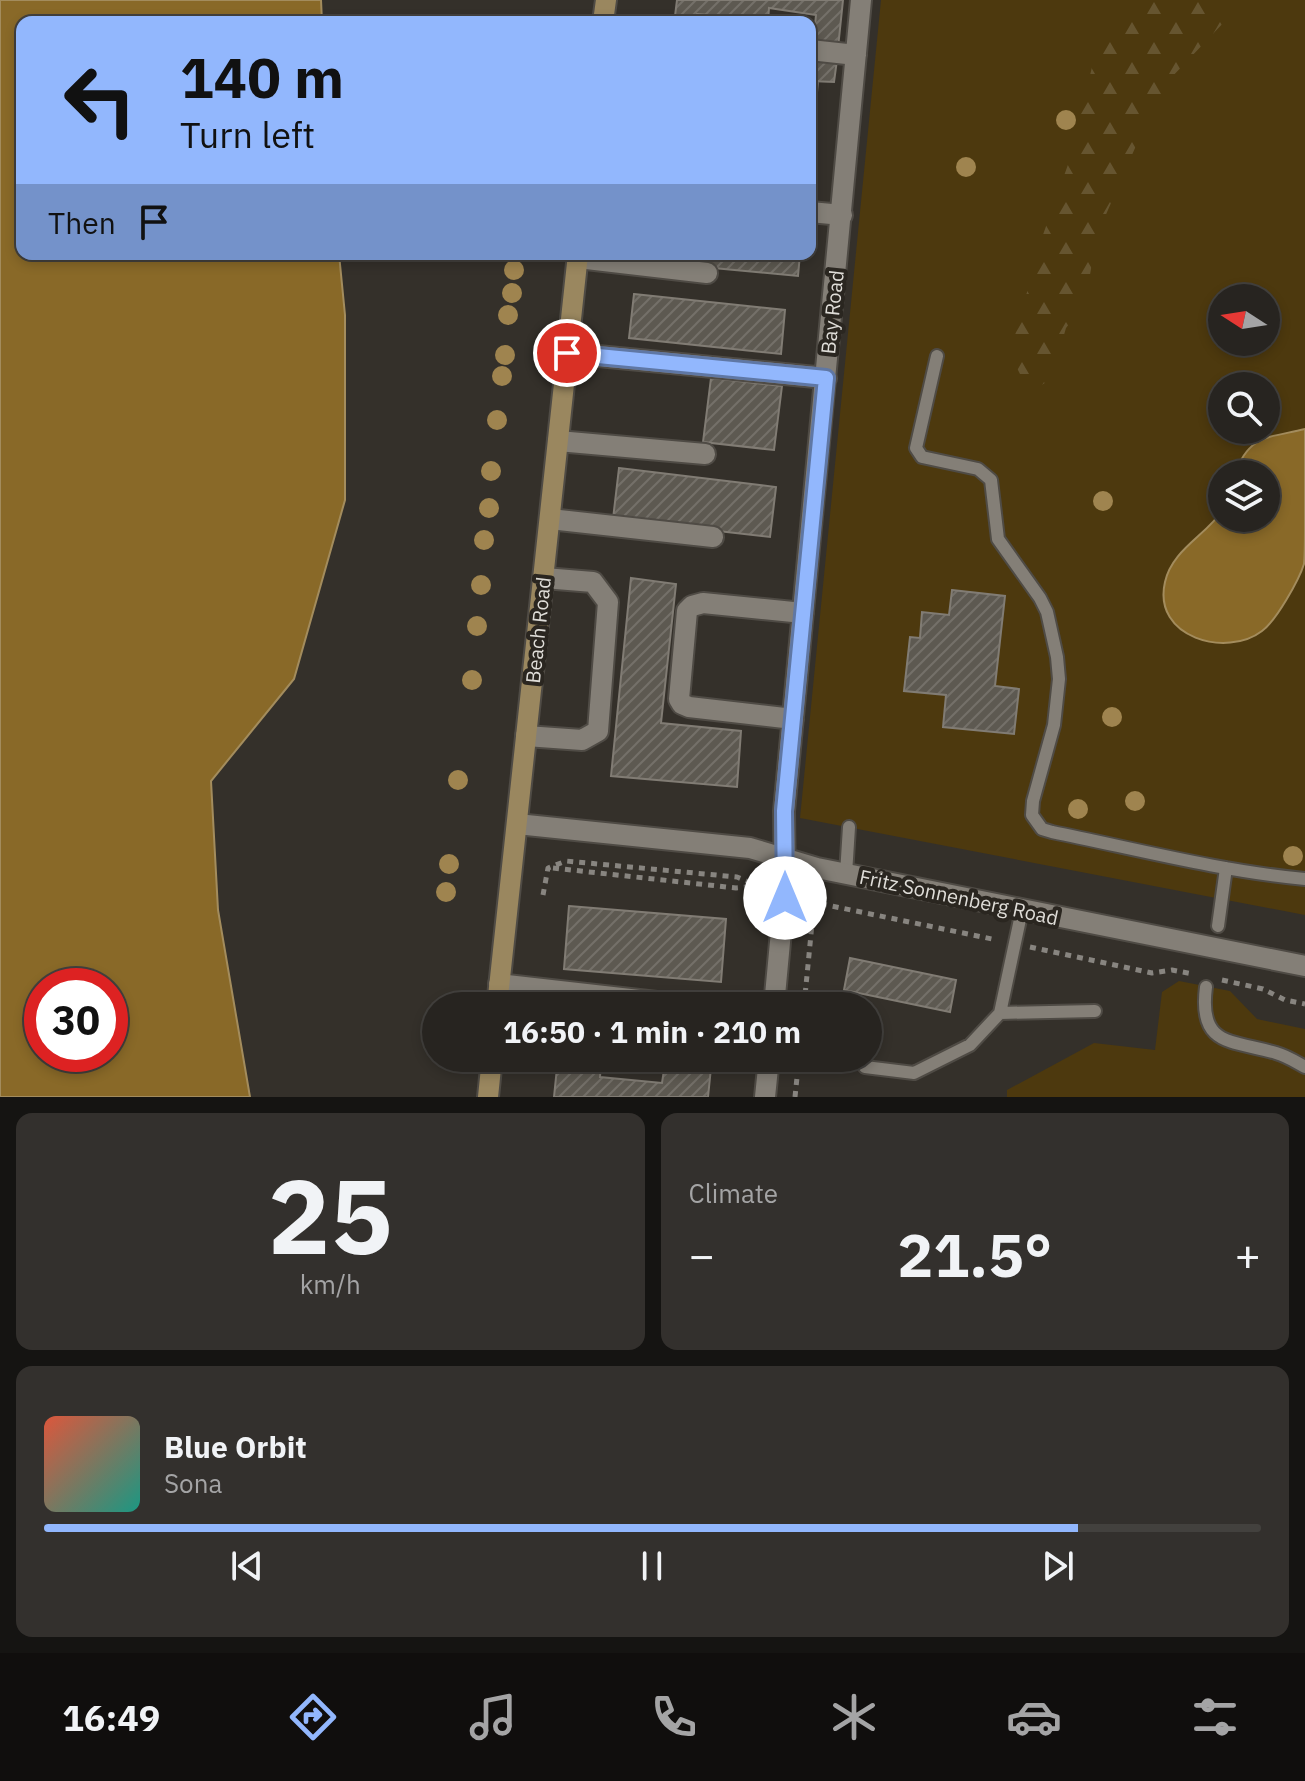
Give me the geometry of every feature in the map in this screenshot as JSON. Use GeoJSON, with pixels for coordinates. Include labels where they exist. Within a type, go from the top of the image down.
{"type":"FeatureCollection","features":[{"type":"Feature","properties":{"kind":"street","name":"Bay Road"},"geometry":{"type":"LineString","coordinates":[[775,992],[785,898],[784,811],[861,0]]}},
{"type":"Feature","properties":{"kind":"street"},"geometry":{"type":"LineString","coordinates":[[816,51],[856,55]]}},
{"type":"Feature","properties":{"kind":"street"},"geometry":{"type":"LineString","coordinates":[[816,213],[842,215]]}},
{"type":"Feature","properties":{"kind":"street","name":"Beach Road"},"geometry":{"type":"LineString","coordinates":[[498,992],[578,260]]}},
{"type":"Feature","properties":{"kind":"street"},"geometry":{"type":"LineString","coordinates":[[608,260],[707,273]]}},
{"type":"Feature","properties":{"kind":"street"},"geometry":{"type":"LineString","coordinates":[[567,353],[826,378]]}},
{"type":"Feature","properties":{"kind":"street"},"geometry":{"type":"LineString","coordinates":[[558,441],[705,454]]}},
{"type":"Feature","properties":{"kind":"street"},"geometry":{"type":"LineString","coordinates":[[550,519],[713,537]]}},
{"type":"Feature","properties":{"kind":"street"},"geometry":{"type":"LineString","coordinates":[[526,736],[582,740],[598,731],[608,602],[593,582],[544,578]]}},
{"type":"Feature","properties":{"kind":"street"},"geometry":{"type":"LineString","coordinates":[[793,719],[682,704],[679,699],[687,611],[703,603],[803,613]]}},
{"type":"Feature","properties":{"kind":"street","name":"Fritz Sonnenberg Road"},"geometry":{"type":"LineString","coordinates":[[517,824],[750,848],[846,874],[1305,966]]}},
{"type":"Feature","properties":{"kind":"street"},"geometry":{"type":"LineString","coordinates":[[499,984],[569,992]]}},
{"type":"Feature","properties":{"kind":"street"},"geometry":{"type":"LineString","coordinates":[[488,1097],[491,1072]]}},
{"type":"Feature","properties":{"kind":"street"},"geometry":{"type":"LineString","coordinates":[[765,1097],[768,1072]]}},
{"type":"Feature","properties":{"kind":"lane"},"geometry":{"type":"LineString","coordinates":[[937,356],[917,441],[918,453],[922,457],[978,469],[991,480],[998,539],[1040,598],[1053,632],[1059,679],[1057,703],[1048,751],[1033,801],[1035,823],[1052,832],[1258,875],[1305,879]]}},
{"type":"Feature","properties":{"kind":"lane"},"geometry":{"type":"LineString","coordinates":[[846,874],[849,827]]}},
{"type":"Feature","properties":{"kind":"lane"},"geometry":{"type":"LineString","coordinates":[[1218,926],[1226,868]]}},
{"type":"Feature","properties":{"kind":"lane"},"geometry":{"type":"LineString","coordinates":[[882,1069],[914,1073],[970,1045],[1000,1013],[1022,910]]}},
{"type":"Feature","properties":{"kind":"lane"},"geometry":{"type":"LineString","coordinates":[[1206,987],[1204,1014],[1216,1035],[1238,1045],[1277,1053],[1305,1067]]}},
{"type":"Feature","properties":{"kind":"lane"},"geometry":{"type":"LineString","coordinates":[[1000,1013],[1095,1011]]}},
{"type":"Feature","properties":{"kind":"path"},"geometry":{"type":"LineString","coordinates":[[548,868],[566,861],[737,877],[758,886]]}},
{"type":"Feature","properties":{"kind":"path"},"geometry":{"type":"LineString","coordinates":[[548,868],[736,888],[758,886]]}},
{"type":"Feature","properties":{"kind":"path"},"geometry":{"type":"LineString","coordinates":[[543,895],[548,868]]}},
{"type":"Feature","properties":{"kind":"path"},"geometry":{"type":"LineString","coordinates":[[755,914],[758,886]]}},
{"type":"Feature","properties":{"kind":"path"},"geometry":{"type":"LineString","coordinates":[[804,893],[813,895],[817,903]]}},
{"type":"Feature","properties":{"kind":"path"},"geometry":{"type":"LineString","coordinates":[[795,1097],[798,1072]]}},
{"type":"Feature","properties":{"kind":"green space"},"geometry":{"type":"Polygon","coordinates":[[[881,0],[1305,0],[1305,915],[800,818],[881,0]]]}},
{"type":"Feature","properties":{"kind":"green space"},"geometry":{"type":"Polygon","coordinates":[[[1146,0],[1236,0],[1227,19],[1169,80],[1142,132],[1104,219],[1095,246],[1087,292],[1079,311],[1066,328],[1051,379],[1037,388],[1027,388],[1013,360],[1016,326],[1034,260],[1070,159],[1092,67],[1101,42],[1125,12],[1146,0]]]}},
{"type":"Feature","properties":{"kind":"green space"},"geometry":{"type":"Polygon","coordinates":[[[1179,981],[1230,991],[1257,1019],[1305,1029],[1305,1097],[1007,1097],[1007,1090],[1094,1043],[1155,1050],[1162,992],[1179,981]]]}},
{"type":"Feature","properties":{"kind":"shaded area"},"geometry":{"type":"Polygon","coordinates":[[[0,0],[321,0],[322,16],[16,16],[16,260],[340,260],[345,315],[345,500],[294,679],[211,781],[218,910],[250,1097],[0,1097],[0,0]]]}},
{"type":"Feature","properties":{"kind":"shaded area"},"geometry":{"type":"Polygon","coordinates":[[[1305,429],[1304,564],[1286,600],[1262,631],[1230,643],[1196,638],[1181,629],[1170,617],[1164,601],[1169,571],[1174,561],[1208,527],[1208,532],[1280,532],[1280,460],[1242,460],[1256,444],[1280,444],[1280,435],[1305,429]]]}},
{"type":"Feature","properties":{"kind":"building"},"geometry":{"type":"Polygon","coordinates":[[[677,0],[843,0],[838,48],[816,45],[816,15],[769,8],[768,16],[675,16],[677,0]]]}},
{"type":"Feature","properties":{"kind":"building"},"geometry":{"type":"Polygon","coordinates":[[[816,58],[837,60],[834,82],[816,81],[816,58]]]}},
{"type":"Feature","properties":{"kind":"building"},"geometry":{"type":"Polygon","coordinates":[[[639,260],[799,260],[798,276],[639,260]]]}},
{"type":"Feature","properties":{"kind":"building"},"geometry":{"type":"Polygon","coordinates":[[[634,294],[785,310],[781,354],[629,338],[634,294]]]}},
{"type":"Feature","properties":{"kind":"building"},"geometry":{"type":"Polygon","coordinates":[[[711,378],[782,386],[774,450],[703,442],[711,378]]]}},
{"type":"Feature","properties":{"kind":"building"},"geometry":{"type":"Polygon","coordinates":[[[619,468],[776,487],[770,537],[613,519],[619,468]]]}},
{"type":"Feature","properties":{"kind":"building"},"geometry":{"type":"Polygon","coordinates":[[[631,578],[676,584],[661,723],[741,731],[737,787],[611,776],[631,578]]]}},
{"type":"Feature","properties":{"kind":"building"},"geometry":{"type":"Polygon","coordinates":[[[952,590],[1005,596],[995,686],[1019,689],[1014,734],[943,727],[946,695],[904,691],[910,637],[920,638],[922,612],[949,615],[952,590]]]}},
{"type":"Feature","properties":{"kind":"building"},"geometry":{"type":"Polygon","coordinates":[[[569,906],[726,919],[721,982],[564,969],[569,906]]]}},
{"type":"Feature","properties":{"kind":"building"},"geometry":{"type":"Polygon","coordinates":[[[850,958],[956,980],[950,1012],[882,998],[882,992],[844,990],[850,958]]]}},
{"type":"Feature","properties":{"kind":"building"},"geometry":{"type":"Polygon","coordinates":[[[557,1072],[600,1072],[600,1077],[662,1083],[664,1072],[711,1072],[708,1097],[554,1097],[557,1072]]]}},
{"type":"Feature","properties":{"kind":"route"},"geometry":{"type":"LineString","coordinates":[[567,353],[826,378],[784,811],[785,898]]}}]}
